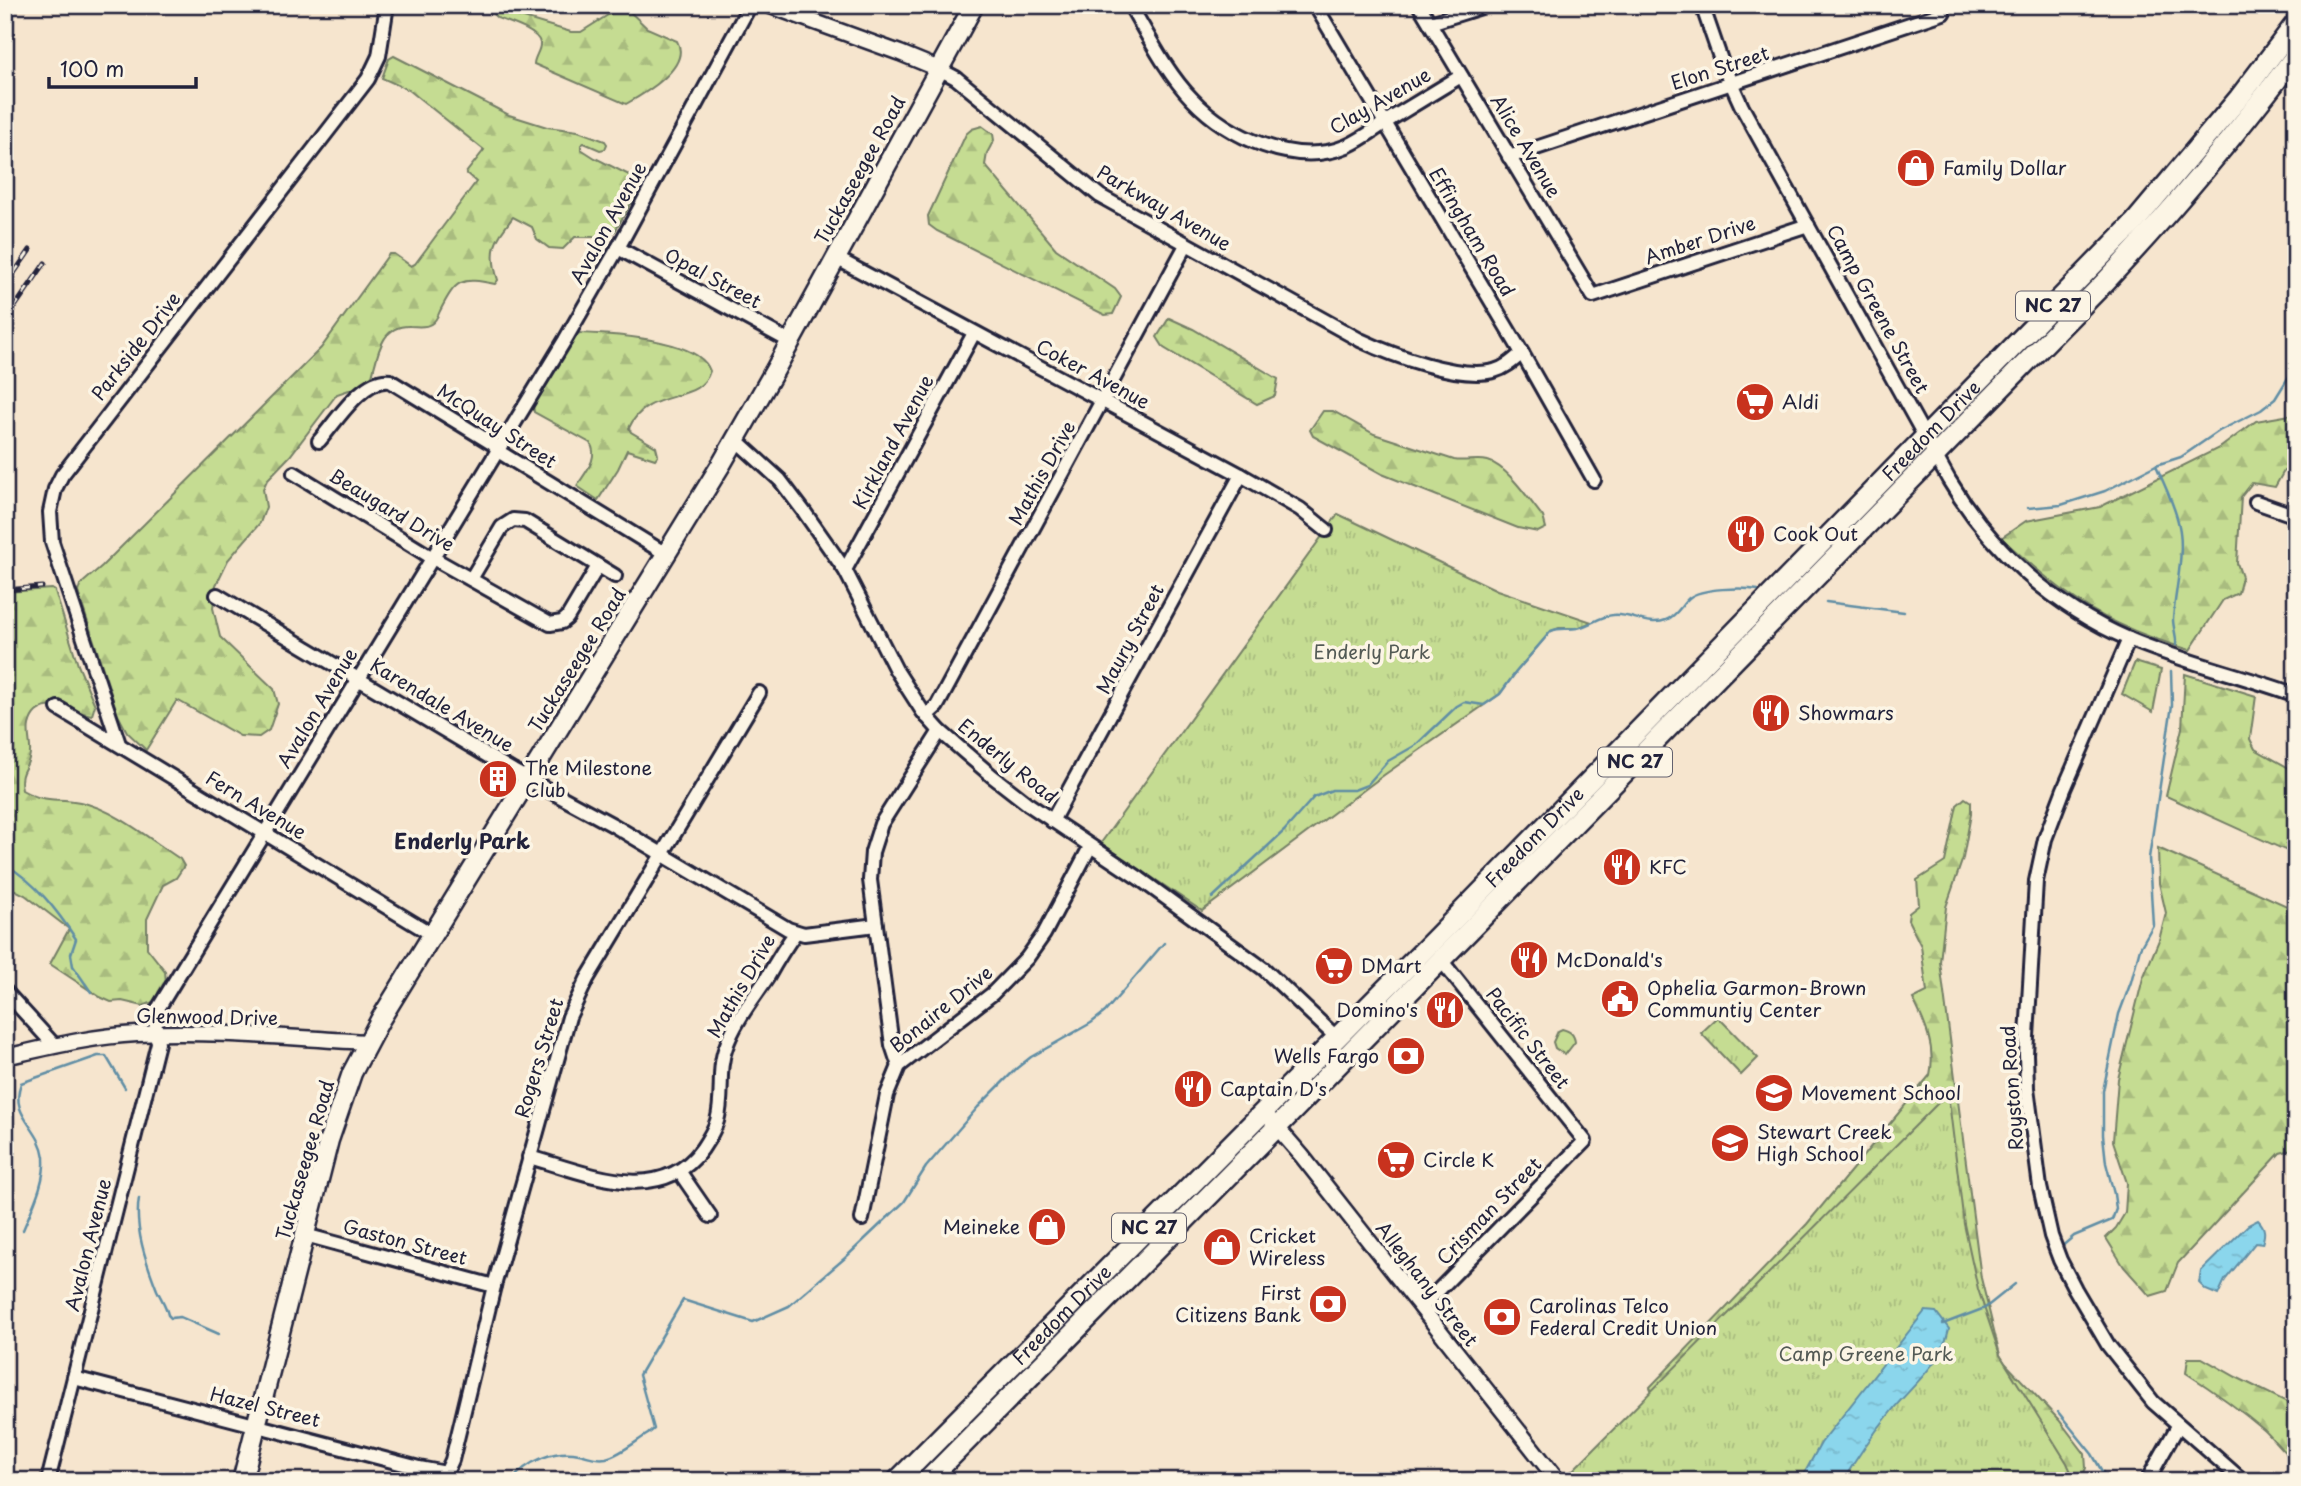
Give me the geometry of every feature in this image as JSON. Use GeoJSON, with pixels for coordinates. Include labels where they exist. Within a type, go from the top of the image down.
{"type":"FeatureCollection","features":[{"type":"Feature","properties":{"kind":"main road","name":"Tuckaseegee Road"},"geometry":{"type":"LineString","coordinates":[[242,1481],[337,1112],[352,1073],[368,1042],[528,778],[736,440],[974,5]]}},
{"type":"Feature","properties":{"kind":"main road","name":"Freedom Drive"},"geometry":{"type":"LineString","coordinates":[[1271,1119],[1337,1038],[2139,218],[2239,98],[2296,23]]}},
{"type":"Feature","properties":{"kind":"main road","name":"Freedom Drive"},"geometry":{"type":"LineString","coordinates":[[897,1481],[996,1395],[1271,1119],[1441,960],[2150,235],[2255,109],[2296,55]]}},
{"type":"Feature","properties":{"kind":"main road"},"geometry":{"type":"LineString","coordinates":[[1644,752],[1654,729],[1684,698],[1685,693],[1681,687]]}},
{"type":"Feature","properties":{"kind":"main road"},"geometry":{"type":"LineString","coordinates":[[1441,960],[1438,944],[1486,896],[1500,872]]}},
{"type":"Feature","properties":{"kind":"main road","name":"Freedom Drive"},"geometry":{"type":"LineString","coordinates":[[927,1481],[996,1395]]}},
{"type":"Feature","properties":{"kind":"street","name":"Parkside Drive"},"geometry":{"type":"LineString","coordinates":[[119,744],[52,542],[50,512],[55,489],[62,475],[105,418],[368,79],[379,56],[387,5]]}},
{"type":"Feature","properties":{"kind":"street","name":"Avalon Avenue"},"geometry":{"type":"LineString","coordinates":[[48,1481],[158,1043],[156,1012],[565,340],[750,5]]}},
{"type":"Feature","properties":{"kind":"street","name":"Parkway Avenue"},"geometry":{"type":"LineString","coordinates":[[768,5],[900,53],[956,78],[1100,196],[1379,349],[1419,363],[1453,370],[1488,372],[1509,364],[1522,354]]}},
{"type":"Feature","properties":{"kind":"street","name":"Clay Avenue"},"geometry":{"type":"LineString","coordinates":[[1130,5],[1164,63],[1192,100],[1215,120],[1254,140],[1290,152],[1316,153],[1345,146],[1461,76]]}},
{"type":"Feature","properties":{"kind":"street","name":"Effingham Road"},"geometry":{"type":"LineString","coordinates":[[1315,5],[1594,480]]}},
{"type":"Feature","properties":{"kind":"street","name":"Alice Avenue"},"geometry":{"type":"LineString","coordinates":[[1419,5],[1592,296],[1604,292]]}},
{"type":"Feature","properties":{"kind":"street"},"geometry":{"type":"LineString","coordinates":[[1430,23],[1488,5]]}},
{"type":"Feature","properties":{"kind":"street","name":"Camp Greene Street"},"geometry":{"type":"LineString","coordinates":[[1702,5],[1731,84],[1949,480],[1973,516],[2015,563],[2048,593],[2075,611],[2129,639],[2296,695]]}},
{"type":"Feature","properties":{"kind":"street","name":"Elon Street"},"geometry":{"type":"LineString","coordinates":[[1509,157],[1943,13]]}},
{"type":"Feature","properties":{"kind":"street","name":"Amber Drive"},"geometry":{"type":"LineString","coordinates":[[1604,292],[1808,225]]}},
{"type":"Feature","properties":{"kind":"street","name":"Mathis Drive"},"geometry":{"type":"LineString","coordinates":[[926,716],[937,706],[1186,245]]}},
{"type":"Feature","properties":{"kind":"street","name":"Opal Street"},"geometry":{"type":"LineString","coordinates":[[618,248],[791,342]]}},
{"type":"Feature","properties":{"kind":"street","name":"Coker Avenue"},"geometry":{"type":"LineString","coordinates":[[836,258],[1241,475],[1300,509],[1326,530]]}},
{"type":"Feature","properties":{"kind":"street","name":"Kirkland Avenue"},"geometry":{"type":"LineString","coordinates":[[845,570],[974,333]]}},
{"type":"Feature","properties":{"kind":"street","name":"McQuay Street"},"geometry":{"type":"LineString","coordinates":[[320,441],[362,391],[382,380],[390,382],[666,554]]}},
{"type":"Feature","properties":{"kind":"street","name":"Enderly Road"},"geometry":{"type":"LineString","coordinates":[[736,440],[780,480],[845,570],[896,670],[926,716],[940,731],[992,776],[1052,821],[1140,879],[1264,969],[1337,1038]]}},
{"type":"Feature","properties":{"kind":"street","name":"Beaugard Drive"},"geometry":{"type":"LineString","coordinates":[[294,473],[431,557],[543,621],[557,624],[567,618],[598,566]]}},
{"type":"Feature","properties":{"kind":"street","name":"Maury Street"},"geometry":{"type":"LineString","coordinates":[[1052,821],[1241,475]]}},
{"type":"Feature","properties":{"kind":"street"},"geometry":{"type":"LineString","coordinates":[[2256,502],[2296,516]]}},
{"type":"Feature","properties":{"kind":"street"},"geometry":{"type":"LineString","coordinates":[[471,579],[502,527],[513,520],[525,522],[615,576]]}},
{"type":"Feature","properties":{"kind":"street","name":"Karendale Avenue"},"geometry":{"type":"LineString","coordinates":[[217,595],[796,932]]}},
{"type":"Feature","properties":{"kind":"street","name":"Royston Road"},"geometry":{"type":"LineString","coordinates":[[2129,639],[2064,789],[2039,862],[2033,905],[2026,1025],[2027,1088],[2041,1197],[2060,1260],[2120,1362],[2153,1402],[2243,1481]]}},
{"type":"Feature","properties":{"kind":"street","name":"Rogers Street"},"geometry":{"type":"LineString","coordinates":[[446,1473],[452,1460],[494,1286],[529,1157],[576,999],[759,693]]}},
{"type":"Feature","properties":{"kind":"street","name":"Fern Avenue"},"geometry":{"type":"LineString","coordinates":[[58,708],[433,935]]}},
{"type":"Feature","properties":{"kind":"street"},"geometry":{"type":"LineString","coordinates":[[899,1066],[892,1045],[870,880],[875,838],[896,798],[940,731]]}},
{"type":"Feature","properties":{"kind":"street","name":"Bonaire Drive"},"geometry":{"type":"LineString","coordinates":[[862,1219],[887,1095],[899,1066],[992,994],[1027,958],[1044,934],[1090,847]]}},
{"type":"Feature","properties":{"kind":"street"},"geometry":{"type":"LineString","coordinates":[[796,932],[804,934],[876,925]]}},
{"type":"Feature","properties":{"kind":"street","name":"Mathis Drive"},"geometry":{"type":"LineString","coordinates":[[529,1157],[618,1182],[644,1182],[679,1171],[697,1156],[715,1127],[720,1108],[721,1070],[727,1043],[796,932]]}},
{"type":"Feature","properties":{"kind":"street","name":"Pacific Street"},"geometry":{"type":"LineString","coordinates":[[1441,960],[1585,1141]]}},
{"type":"Feature","properties":{"kind":"street"},"geometry":{"type":"LineString","coordinates":[[5,991],[55,1046]]}},
{"type":"Feature","properties":{"kind":"street","name":"Glenwood Drive"},"geometry":{"type":"LineString","coordinates":[[5,1057],[121,1035],[158,1033],[232,1034],[368,1042]]}},
{"type":"Feature","properties":{"kind":"street","name":"Alleghany Street"},"geometry":{"type":"LineString","coordinates":[[1271,1119],[1558,1481]]}},
{"type":"Feature","properties":{"kind":"street","name":"Crisman Street"},"geometry":{"type":"LineString","coordinates":[[1421,1308],[1585,1141]]}},
{"type":"Feature","properties":{"kind":"street"},"geometry":{"type":"LineString","coordinates":[[679,1171],[710,1216]]}},
{"type":"Feature","properties":{"kind":"street","name":"Gaston Street"},"geometry":{"type":"LineString","coordinates":[[305,1235],[494,1286]]}},
{"type":"Feature","properties":{"kind":"street","name":"Hazel Street"},"geometry":{"type":"LineString","coordinates":[[74,1378],[446,1473]]}},
{"type":"Feature","properties":{"kind":"street"},"geometry":{"type":"LineString","coordinates":[[2147,1481],[2178,1426]]}},
{"type":"Feature","properties":{"kind":"green space"},"geometry":{"type":"Polygon","coordinates":[[[619,8],[627,9],[647,28],[677,41],[680,51],[678,60],[664,78],[626,104],[534,64],[540,46],[538,39],[528,31],[494,15],[496,11],[500,11],[571,32],[581,32],[619,8]]]}},
{"type":"Feature","properties":{"kind":"green space"},"geometry":{"type":"Polygon","coordinates":[[[394,56],[509,115],[547,127],[578,131],[605,141],[605,149],[600,150],[584,143],[581,149],[637,179],[640,187],[615,231],[605,237],[575,237],[563,249],[549,248],[537,239],[532,227],[513,217],[495,246],[494,260],[498,280],[495,284],[474,281],[461,283],[451,292],[433,323],[400,327],[387,336],[379,350],[372,376],[355,388],[337,394],[290,456],[267,480],[263,489],[266,507],[260,523],[228,560],[216,585],[213,608],[220,637],[274,689],[278,704],[269,730],[259,737],[240,736],[177,700],[146,750],[127,732],[118,715],[78,592],[80,585],[321,348],[389,254],[394,254],[411,266],[415,264],[476,182],[466,173],[484,150],[409,90],[382,78],[389,59],[394,56]]]}},
{"type":"Feature","properties":{"kind":"green space"},"geometry":{"type":"Polygon","coordinates":[[[982,126],[993,134],[994,140],[987,153],[985,165],[1056,249],[1115,289],[1121,297],[1113,314],[1105,315],[929,225],[928,216],[966,134],[982,126]]]}},
{"type":"Feature","properties":{"kind":"green space"},"geometry":{"type":"Polygon","coordinates":[[[1169,318],[1193,329],[1278,379],[1275,396],[1257,404],[1164,348],[1157,337],[1169,318]]]}},
{"type":"Feature","properties":{"kind":"green space"},"geometry":{"type":"Polygon","coordinates":[[[577,333],[629,337],[671,345],[689,351],[702,360],[710,371],[704,382],[696,388],[660,401],[637,415],[629,428],[631,432],[656,447],[658,455],[655,459],[627,450],[598,500],[577,486],[592,460],[593,449],[590,443],[534,412],[533,406],[577,333]]]}},
{"type":"Feature","properties":{"kind":"green space"},"geometry":{"type":"Polygon","coordinates":[[[1323,411],[1333,411],[1374,434],[1454,460],[1484,460],[1495,464],[1525,494],[1543,517],[1546,528],[1538,532],[1518,528],[1382,474],[1313,436],[1310,430],[1323,411]]]}},
{"type":"Feature","properties":{"kind":"green space"},"geometry":{"type":"Polygon","coordinates":[[[2296,414],[2296,474],[2284,471],[2275,487],[2252,483],[2241,497],[2237,563],[2242,577],[2238,593],[2223,600],[2190,650],[2136,632],[2102,616],[2057,586],[2001,538],[2026,521],[2100,507],[2221,447],[2256,421],[2296,414]]]}},
{"type":"Feature","properties":{"kind":"green space","name":"Enderly Park"},"geometry":{"type":"Polygon","coordinates":[[[1338,514],[1497,590],[1592,622],[1577,628],[1551,631],[1500,694],[1384,775],[1202,911],[1101,843],[1338,514]]]}},
{"type":"Feature","properties":{"kind":"green space"},"geometry":{"type":"Polygon","coordinates":[[[55,591],[78,665],[95,705],[92,715],[65,708],[47,707],[33,715],[28,732],[30,753],[21,778],[22,790],[38,797],[80,802],[106,811],[180,859],[184,866],[176,878],[163,885],[147,919],[147,948],[165,971],[166,982],[153,1002],[143,1006],[122,1001],[111,1002],[50,964],[69,929],[25,895],[5,885],[5,592],[55,591]]]}},
{"type":"Feature","properties":{"kind":"green space"},"geometry":{"type":"Polygon","coordinates":[[[2135,662],[2161,670],[2153,712],[2122,694],[2135,662]]]}},
{"type":"Feature","properties":{"kind":"green space"},"geometry":{"type":"Polygon","coordinates":[[[2185,674],[2256,696],[2250,739],[2255,749],[2296,772],[2296,855],[2166,796],[2182,728],[2185,674]]]}},
{"type":"Feature","properties":{"kind":"green space","name":"Camp Greene Park"},"geometry":{"type":"Polygon","coordinates":[[[1965,798],[1971,802],[1971,814],[1963,858],[1946,907],[1940,962],[1981,1278],[2000,1355],[2059,1420],[2085,1454],[2086,1468],[2080,1481],[2012,1481],[1653,1395],[1650,1387],[1807,1224],[1930,1075],[1930,1045],[1913,999],[1927,992],[1921,946],[1908,920],[1909,913],[1919,905],[1917,880],[1945,862],[1957,805],[1965,798]]]}},
{"type":"Feature","properties":{"kind":"green space"},"geometry":{"type":"Polygon","coordinates":[[[2158,848],[2296,910],[2296,1149],[2280,1153],[2178,1263],[2167,1291],[2150,1296],[2124,1267],[2106,1238],[2125,1213],[2127,1183],[2113,1141],[2118,1079],[2143,978],[2159,940],[2166,913],[2159,883],[2158,848]]]}},
{"type":"Feature","properties":{"kind":"green space"},"geometry":{"type":"Polygon","coordinates":[[[1718,1017],[1758,1058],[1741,1075],[1701,1033],[1718,1017]]]}},
{"type":"Feature","properties":{"kind":"green space"},"geometry":{"type":"Polygon","coordinates":[[[1562,1029],[1571,1033],[1575,1042],[1565,1055],[1555,1048],[1553,1042],[1558,1031],[1562,1029]]]}},
{"type":"Feature","properties":{"kind":"green space","name":"Camp Greene Park"},"geometry":{"type":"Polygon","coordinates":[[[1948,1093],[1964,1224],[1978,1289],[2000,1355],[2067,1463],[2075,1481],[1562,1481],[1948,1093]]]}},
{"type":"Feature","properties":{"kind":"green space"},"geometry":{"type":"Polygon","coordinates":[[[2188,1358],[2202,1358],[2296,1409],[2296,1461],[2255,1422],[2186,1373],[2188,1358]]]}},
{"type":"Feature","properties":{"kind":"water"},"geometry":{"type":"Polygon","coordinates":[[[2258,1220],[2264,1231],[2262,1244],[2255,1243],[2225,1280],[2218,1295],[2206,1290],[2199,1283],[2201,1271],[2248,1225],[2258,1220]]]}},
{"type":"Feature","properties":{"kind":"water"},"geometry":{"type":"Polygon","coordinates":[[[1925,1311],[1936,1312],[1949,1329],[1933,1364],[1884,1421],[1843,1481],[1800,1481],[1821,1443],[1925,1311]]]}},
{"type":"Feature","properties":{"kind":"waterway"},"geometry":{"type":"LineString","coordinates":[[2028,508],[2061,505],[2105,491],[2156,465],[2181,457],[2219,431],[2261,410],[2275,399],[2296,365]]}},
{"type":"Feature","properties":{"kind":"waterway"},"geometry":{"type":"LineString","coordinates":[[2156,465],[2175,510],[2181,537],[2173,619],[2176,645]]}},
{"type":"Feature","properties":{"kind":"waterway"},"geometry":{"type":"LineString","coordinates":[[1212,898],[1284,831],[1314,797],[1332,790],[1354,790],[1367,785],[1388,761],[1416,745],[1457,706],[1464,702],[1484,705],[1500,694],[1551,631],[1574,629],[1613,615],[1660,622],[1673,616],[1689,598],[1703,592],[1722,589],[1758,590]]}},
{"type":"Feature","properties":{"kind":"waterway"},"geometry":{"type":"LineString","coordinates":[[1826,602],[1904,612]]}},
{"type":"Feature","properties":{"kind":"waterway"},"geometry":{"type":"LineString","coordinates":[[2060,1248],[2074,1236],[2112,1220],[2116,1209],[2106,1163],[2103,1091],[2119,1014],[2140,948],[2153,925],[2149,858],[2172,705],[2171,671]]}},
{"type":"Feature","properties":{"kind":"waterway"},"geometry":{"type":"LineString","coordinates":[[5,864],[45,897],[76,939],[71,954],[73,966],[91,992]]}},
{"type":"Feature","properties":{"kind":"waterway"},"geometry":{"type":"LineString","coordinates":[[512,1481],[525,1468],[542,1458],[560,1453],[606,1458],[648,1434],[654,1429],[639,1375],[683,1300],[753,1322],[789,1306],[904,1202],[926,1167],[978,1107],[1017,1068],[1105,1012],[1164,943]]}},
{"type":"Feature","properties":{"kind":"waterway"},"geometry":{"type":"LineString","coordinates":[[23,1230],[41,1185],[44,1157],[37,1137],[19,1105],[21,1083],[98,1056],[106,1056],[125,1088]]}},
{"type":"Feature","properties":{"kind":"waterway"},"geometry":{"type":"LineString","coordinates":[[139,1198],[138,1221],[142,1245],[168,1315],[171,1318],[180,1317],[219,1334]]}},
{"type":"Feature","properties":{"kind":"waterway"},"geometry":{"type":"LineString","coordinates":[[1943,1324],[1985,1308],[2015,1284]]}},
{"type":"Feature","properties":{"kind":"waterway"},"geometry":{"type":"LineString","coordinates":[[2058,1412],[2111,1481]]}},
{"type":"Feature","properties":{"kind":"railway"},"geometry":{"type":"LineString","coordinates":[[5,245],[10,239]]}},
{"type":"Feature","properties":{"kind":"railway"},"geometry":{"type":"LineString","coordinates":[[5,286],[30,250]]}},
{"type":"Feature","properties":{"kind":"railway"},"geometry":{"type":"LineString","coordinates":[[5,321],[45,263]]}},
{"type":"Feature","properties":{"kind":"railway"},"geometry":{"type":"LineString","coordinates":[[5,590],[42,587]]}},
{"type":"Feature","properties":{"kind":"place","name":"Family Dollar"},"geometry":{"type":"Point","coordinates":[1916,168]}},
{"type":"Feature","properties":{"kind":"place","name":"Aldi"},"geometry":{"type":"Point","coordinates":[1755,402]}},
{"type":"Feature","properties":{"kind":"place","name":"Cook Out"},"geometry":{"type":"Point","coordinates":[1746,534]}},
{"type":"Feature","properties":{"kind":"place","name":"Showmars"},"geometry":{"type":"Point","coordinates":[1771,713]}},
{"type":"Feature","properties":{"kind":"place","name":"The Milestone Club"},"geometry":{"type":"Point","coordinates":[498,779]}},
{"type":"Feature","properties":{"kind":"place","name":"KFC"},"geometry":{"type":"Point","coordinates":[1622,867]}},
{"type":"Feature","properties":{"kind":"place","name":"McDonald's"},"geometry":{"type":"Point","coordinates":[1529,960]}},
{"type":"Feature","properties":{"kind":"place","name":"DMart"},"geometry":{"type":"Point","coordinates":[1334,966]}},
{"type":"Feature","properties":{"kind":"place","name":"Ophelia Garmon-Brown Communtiy Center"},"geometry":{"type":"Point","coordinates":[1620,999]}},
{"type":"Feature","properties":{"kind":"place","name":"Domino's"},"geometry":{"type":"Point","coordinates":[1445,1010]}},
{"type":"Feature","properties":{"kind":"place","name":"Wells Fargo"},"geometry":{"type":"Point","coordinates":[1406,1056]}},
{"type":"Feature","properties":{"kind":"place","name":"Captain D's"},"geometry":{"type":"Point","coordinates":[1193,1089]}},
{"type":"Feature","properties":{"kind":"place","name":"Movement School"},"geometry":{"type":"Point","coordinates":[1774,1093]}},
{"type":"Feature","properties":{"kind":"place","name":"Stewart Creek High School"},"geometry":{"type":"Point","coordinates":[1730,1143]}},
{"type":"Feature","properties":{"kind":"place","name":"Circle K"},"geometry":{"type":"Point","coordinates":[1396,1160]}},
{"type":"Feature","properties":{"kind":"place","name":"Meineke"},"geometry":{"type":"Point","coordinates":[1047,1227]}},
{"type":"Feature","properties":{"kind":"place","name":"Cricket Wireless"},"geometry":{"type":"Point","coordinates":[1222,1247]}},
{"type":"Feature","properties":{"kind":"place","name":"First Citizens Bank"},"geometry":{"type":"Point","coordinates":[1328,1304]}},
{"type":"Feature","properties":{"kind":"place","name":"Carolinas Telco Federal Credit Union"},"geometry":{"type":"Point","coordinates":[1502,1317]}},
{"type":"Feature","properties":{"kind":"district","name":"Enderly Park"},"geometry":{"type":"Point","coordinates":[462,842]}}]}
